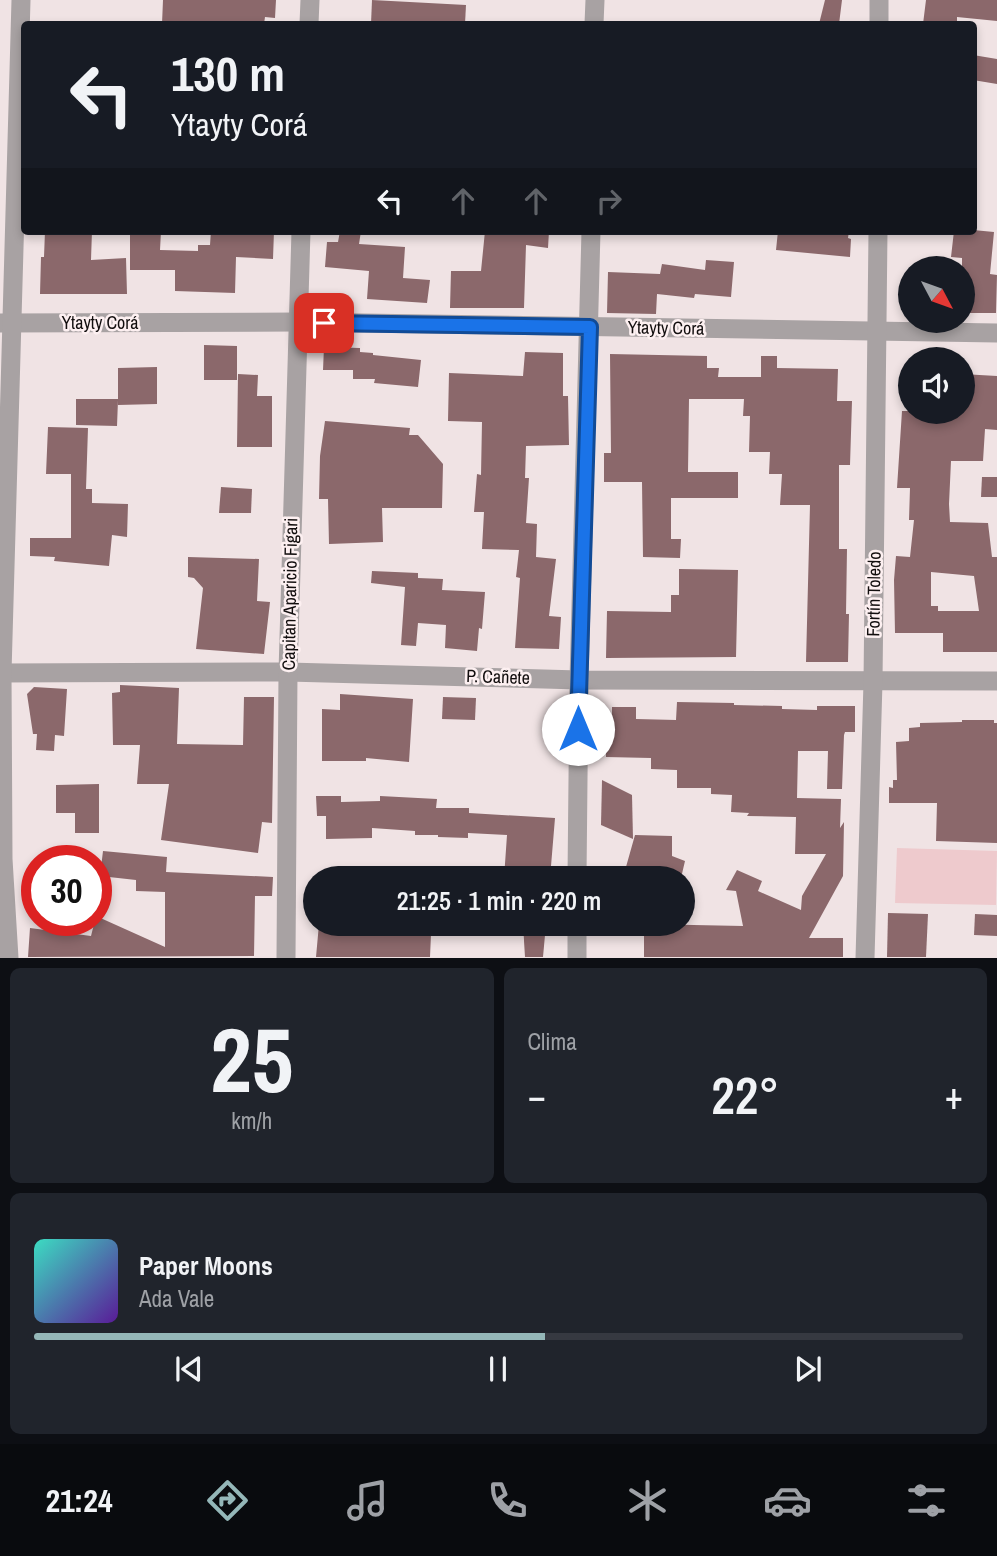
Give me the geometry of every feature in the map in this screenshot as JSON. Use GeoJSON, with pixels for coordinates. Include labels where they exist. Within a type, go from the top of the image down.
{"type":"FeatureCollection","features":[{"type":"Feature","properties":{"kind":"street"},"geometry":{"type":"LineString","coordinates":[[9,957],[3,859],[1,673],[7,323],[20,0]]}},
{"type":"Feature","properties":{"kind":"street"},"geometry":{"type":"LineString","coordinates":[[309,21],[310,0]]}},
{"type":"Feature","properties":{"kind":"street"},"geometry":{"type":"LineString","coordinates":[[594,21],[595,0]]}},
{"type":"Feature","properties":{"kind":"street"},"geometry":{"type":"LineString","coordinates":[[879,0],[879,21]]}},
{"type":"Feature","properties":{"kind":"street","name":"Capitan Aparicio Figari"},"geometry":{"type":"LineString","coordinates":[[286,957],[288,672],[301,235]]}},
{"type":"Feature","properties":{"kind":"street"},"geometry":{"type":"LineString","coordinates":[[577,866],[579,680],[592,235]]}},
{"type":"Feature","properties":{"kind":"street","name":"Fortín Toledo"},"geometry":{"type":"LineString","coordinates":[[865,957],[873,682],[878,235]]}},
{"type":"Feature","properties":{"kind":"street","name":"Ytayty Corá"},"geometry":{"type":"LineString","coordinates":[[7,323],[297,322],[997,333]]}},
{"type":"Feature","properties":{"kind":"street","name":"P. Cañete"},"geometry":{"type":"LineString","coordinates":[[1,673],[288,672],[579,680],[997,681]]}},
{"type":"Feature","properties":{"kind":"street"},"geometry":{"type":"LineString","coordinates":[[577,936],[577,957]]}},
{"type":"Feature","properties":{"kind":"shaded area"},"geometry":{"type":"Polygon","coordinates":[[[897,848],[997,851],[996,905],[895,903],[897,848]]]}},
{"type":"Feature","properties":{"kind":"building"},"geometry":{"type":"Polygon","coordinates":[[[163,0],[276,0],[275,18],[265,17],[264,21],[162,21],[163,0]]]}},
{"type":"Feature","properties":{"kind":"building"},"geometry":{"type":"Polygon","coordinates":[[[372,0],[466,5],[465,21],[371,21],[372,0]]]}},
{"type":"Feature","properties":{"kind":"building"},"geometry":{"type":"Polygon","coordinates":[[[825,0],[842,0],[839,21],[820,21],[825,0]]]}},
{"type":"Feature","properties":{"kind":"building"},"geometry":{"type":"Polygon","coordinates":[[[926,0],[997,0],[997,21],[957,17],[957,21],[923,21],[926,0]]]}},
{"type":"Feature","properties":{"kind":"building"},"geometry":{"type":"Polygon","coordinates":[[[977,56],[997,59],[997,84],[977,81],[977,56]]]}},
{"type":"Feature","properties":{"kind":"building"},"geometry":{"type":"Polygon","coordinates":[[[977,230],[994,232],[990,274],[997,275],[996,313],[975,313],[975,256],[951,256],[954,235],[977,235],[977,230]]]}},
{"type":"Feature","properties":{"kind":"building"},"geometry":{"type":"Polygon","coordinates":[[[45,235],[92,235],[91,260],[126,258],[127,294],[40,294],[41,257],[44,257],[45,235]]]}},
{"type":"Feature","properties":{"kind":"building"},"geometry":{"type":"Polygon","coordinates":[[[130,235],[161,235],[160,250],[198,251],[198,245],[210,245],[211,235],[274,235],[273,259],[236,257],[235,293],[175,291],[175,270],[130,270],[130,235]]]}},
{"type":"Feature","properties":{"kind":"building"},"geometry":{"type":"Polygon","coordinates":[[[339,235],[360,235],[359,244],[405,247],[403,278],[430,280],[427,303],[367,299],[369,271],[325,267],[327,242],[338,242],[339,235]]]}},
{"type":"Feature","properties":{"kind":"building"},"geometry":{"type":"Polygon","coordinates":[[[485,235],[549,235],[548,248],[526,245],[524,308],[450,308],[451,271],[481,271],[485,235]]]}},
{"type":"Feature","properties":{"kind":"building"},"geometry":{"type":"Polygon","coordinates":[[[778,235],[848,235],[851,239],[850,257],[776,250],[778,235]]]}},
{"type":"Feature","properties":{"kind":"building"},"geometry":{"type":"Polygon","coordinates":[[[706,260],[734,262],[731,297],[695,294],[694,298],[657,294],[656,314],[607,313],[608,272],[660,274],[662,264],[705,270],[706,260]]]}},
{"type":"Feature","properties":{"kind":"building"},"geometry":{"type":"Polygon","coordinates":[[[204,345],[237,346],[237,380],[204,380],[204,345]]]}},
{"type":"Feature","properties":{"kind":"building"},"geometry":{"type":"Polygon","coordinates":[[[324,347],[360,348],[360,352],[373,355],[421,360],[418,387],[374,383],[375,379],[353,379],[353,370],[323,370],[324,347]]]}},
{"type":"Feature","properties":{"kind":"building"},"geometry":{"type":"Polygon","coordinates":[[[525,352],[563,353],[563,396],[568,396],[569,445],[526,446],[525,478],[529,478],[526,523],[537,524],[536,557],[556,559],[549,616],[561,617],[559,649],[515,648],[520,578],[516,577],[519,550],[482,549],[484,512],[474,512],[477,474],[481,475],[482,422],[448,421],[449,373],[523,376],[525,352]]]}},
{"type":"Feature","properties":{"kind":"building"},"geometry":{"type":"Polygon","coordinates":[[[610,354],[707,356],[707,368],[719,368],[718,377],[761,377],[761,356],[777,356],[777,368],[838,369],[837,401],[852,401],[850,465],[839,465],[839,549],[847,549],[848,662],[806,662],[810,505],[780,505],[782,474],[769,474],[770,452],[749,452],[750,416],[743,416],[744,399],[689,399],[688,472],[738,472],[738,498],[671,498],[671,539],[681,539],[680,558],[643,557],[642,482],[604,482],[604,453],[611,453],[610,354]]]}},
{"type":"Feature","properties":{"kind":"building"},"geometry":{"type":"Polygon","coordinates":[[[157,367],[157,404],[118,405],[118,400],[117,426],[76,425],[76,399],[118,399],[118,368],[157,367]]]}},
{"type":"Feature","properties":{"kind":"building"},"geometry":{"type":"Polygon","coordinates":[[[238,374],[258,375],[257,396],[272,396],[272,447],[237,447],[238,374]]]}},
{"type":"Feature","properties":{"kind":"building"},"geometry":{"type":"Polygon","coordinates":[[[975,375],[997,376],[997,430],[985,429],[983,461],[951,461],[949,504],[950,522],[988,523],[992,557],[997,557],[997,652],[943,652],[943,633],[895,633],[896,556],[910,557],[914,520],[909,520],[910,488],[897,488],[901,424],[975,424],[975,375]],[[931,572],[931,606],[938,606],[938,611],[979,611],[974,576],[931,572]]]}},
{"type":"Feature","properties":{"kind":"building"},"geometry":{"type":"Polygon","coordinates":[[[325,421],[410,428],[409,435],[418,435],[443,464],[442,508],[382,508],[383,542],[329,544],[328,499],[319,499],[320,456],[325,421]]]}},
{"type":"Feature","properties":{"kind":"building"},"geometry":{"type":"Polygon","coordinates":[[[48,427],[88,428],[86,489],[92,489],[92,503],[128,504],[127,537],[112,535],[109,566],[54,561],[55,557],[30,556],[30,538],[71,538],[71,474],[46,474],[48,427]]]}},
{"type":"Feature","properties":{"kind":"building"},"geometry":{"type":"Polygon","coordinates":[[[982,477],[997,477],[997,497],[981,497],[982,477]]]}},
{"type":"Feature","properties":{"kind":"building"},"geometry":{"type":"Polygon","coordinates":[[[221,487],[252,489],[251,513],[219,513],[221,487]]]}},
{"type":"Feature","properties":{"kind":"building"},"geometry":{"type":"Polygon","coordinates":[[[188,557],[259,559],[257,601],[270,602],[264,654],[196,649],[203,588],[194,578],[188,577],[188,557]]]}},
{"type":"Feature","properties":{"kind":"building"},"geometry":{"type":"Polygon","coordinates":[[[679,569],[738,570],[736,657],[606,658],[607,611],[671,612],[671,595],[679,595],[679,569]]]}},
{"type":"Feature","properties":{"kind":"building"},"geometry":{"type":"Polygon","coordinates":[[[372,571],[418,573],[418,578],[443,579],[442,590],[485,592],[477,651],[445,648],[446,625],[418,623],[416,646],[401,645],[405,587],[371,583],[372,571]]]}},
{"type":"Feature","properties":{"kind":"building"},"geometry":{"type":"Polygon","coordinates":[[[120,685],[179,688],[177,744],[243,745],[244,697],[274,697],[272,823],[262,822],[258,853],[161,840],[169,784],[137,784],[140,745],[113,745],[112,693],[120,692],[120,685]]]}},
{"type":"Feature","properties":{"kind":"building"},"geometry":{"type":"Polygon","coordinates":[[[34,687],[67,689],[64,736],[55,735],[54,751],[36,750],[37,734],[33,734],[27,694],[34,687]]]}},
{"type":"Feature","properties":{"kind":"building"},"geometry":{"type":"Polygon","coordinates":[[[340,694],[413,699],[409,762],[366,758],[366,761],[322,761],[322,709],[340,710],[340,694]]]}},
{"type":"Feature","properties":{"kind":"building"},"geometry":{"type":"Polygon","coordinates":[[[443,697],[476,698],[475,720],[442,719],[443,697]]]}},
{"type":"Feature","properties":{"kind":"building"},"geometry":{"type":"Polygon","coordinates":[[[677,702],[734,703],[817,710],[817,706],[855,706],[855,732],[845,732],[844,735],[842,789],[827,789],[828,751],[798,751],[797,798],[841,799],[840,828],[844,822],[843,876],[809,938],[843,938],[843,957],[644,957],[644,936],[695,936],[695,925],[743,926],[736,891],[726,890],[737,870],[762,881],[758,891],[801,910],[802,896],[826,854],[795,854],[796,817],[747,816],[749,813],[731,812],[732,795],[711,794],[711,788],[677,788],[677,770],[651,769],[651,758],[606,757],[606,719],[612,719],[612,707],[636,707],[636,719],[676,720],[677,702]]]}},
{"type":"Feature","properties":{"kind":"building"},"geometry":{"type":"Polygon","coordinates":[[[994,720],[994,723],[997,723],[997,843],[936,841],[937,803],[889,803],[889,787],[893,788],[893,780],[897,780],[896,742],[909,741],[909,728],[920,727],[920,723],[994,720]]]}},
{"type":"Feature","properties":{"kind":"building"},"geometry":{"type":"Polygon","coordinates":[[[602,780],[632,795],[633,839],[601,825],[602,780]]]}},
{"type":"Feature","properties":{"kind":"building"},"geometry":{"type":"Polygon","coordinates":[[[99,784],[99,833],[75,833],[75,813],[56,813],[56,785],[99,784]]]}},
{"type":"Feature","properties":{"kind":"building"},"geometry":{"type":"Polygon","coordinates":[[[316,796],[341,796],[341,802],[380,801],[380,796],[437,799],[436,808],[469,808],[469,813],[555,818],[551,866],[505,866],[507,835],[468,833],[468,838],[438,837],[415,835],[415,831],[372,828],[372,838],[326,839],[326,816],[317,816],[316,796]]]}},
{"type":"Feature","properties":{"kind":"building"},"geometry":{"type":"Polygon","coordinates":[[[635,835],[672,836],[672,856],[685,861],[684,866],[626,866],[635,835]]]}},
{"type":"Feature","properties":{"kind":"building"},"geometry":{"type":"Polygon","coordinates":[[[112,852],[167,857],[166,872],[273,877],[272,896],[255,896],[254,956],[28,957],[29,936],[112,936],[112,923],[165,947],[165,892],[136,891],[136,880],[112,877],[112,852]]]}},
{"type":"Feature","properties":{"kind":"building"},"geometry":{"type":"Polygon","coordinates":[[[888,913],[928,914],[926,957],[887,957],[888,913]]]}},
{"type":"Feature","properties":{"kind":"building"},"geometry":{"type":"Polygon","coordinates":[[[975,914],[997,915],[997,936],[974,935],[975,914]]]}},
{"type":"Feature","properties":{"kind":"building"},"geometry":{"type":"Polygon","coordinates":[[[318,936],[431,936],[430,957],[316,957],[318,936]]]}},
{"type":"Feature","properties":{"kind":"building"},"geometry":{"type":"Polygon","coordinates":[[[524,936],[545,936],[543,957],[525,957],[524,936]]]}},
{"type":"Feature","properties":{"kind":"route"},"geometry":{"type":"LineString","coordinates":[[324,323],[590,327],[578,729]]}}]}
